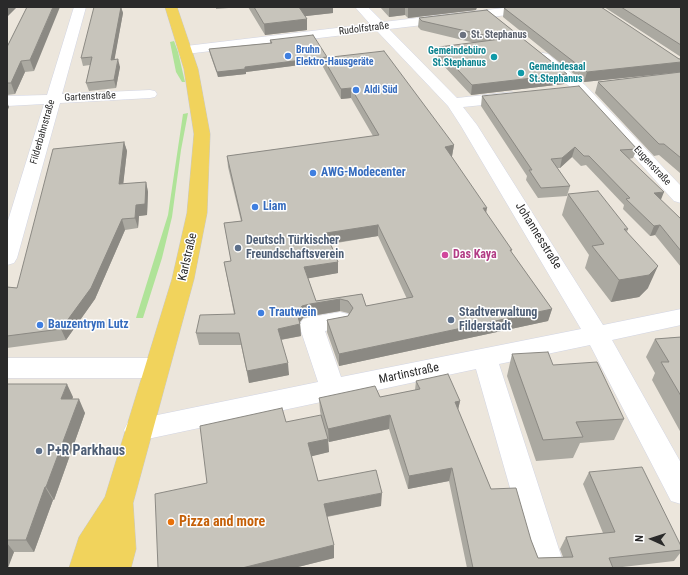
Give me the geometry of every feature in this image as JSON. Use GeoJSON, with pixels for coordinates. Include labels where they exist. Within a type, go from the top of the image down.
{"type":"FeatureCollection","features":[{"type":"Feature","properties":{"kind":"main road","name":"Karlstraße"},"geometry":{"type":"LineString","coordinates":[[85,568],[90,548],[118,502],[192,244],[200,191],[202,134],[186,50],[171,7]]}},
{"type":"Feature","properties":{"kind":"main road","name":"Karlstraße"},"geometry":{"type":"LineString","coordinates":[[115,568],[120,550],[118,502]]}},
{"type":"Feature","properties":{"kind":"street","name":"Filderbahnstraße"},"geometry":{"type":"LineString","coordinates":[[7,258],[80,7]]}},
{"type":"Feature","properties":{"kind":"street","name":"Johannesstraße"},"geometry":{"type":"LineString","coordinates":[[361,7],[453,103],[469,124],[597,335],[681,491]]}},
{"type":"Feature","properties":{"kind":"street","name":"Rudolfstraße"},"geometry":{"type":"LineString","coordinates":[[186,50],[380,27],[485,10],[541,7]]}},
{"type":"Feature","properties":{"kind":"street"},"geometry":{"type":"LineString","coordinates":[[485,10],[504,25]]}},
{"type":"Feature","properties":{"kind":"street","name":"Eugenstraße"},"geometry":{"type":"LineString","coordinates":[[534,50],[587,88],[681,197]]}},
{"type":"Feature","properties":{"kind":"street"},"geometry":{"type":"LineString","coordinates":[[558,91],[587,88]]}},
{"type":"Feature","properties":{"kind":"street","name":"Gartenstraße"},"geometry":{"type":"LineString","coordinates":[[7,101],[150,94]]}},
{"type":"Feature","properties":{"kind":"street"},"geometry":{"type":"LineString","coordinates":[[453,103],[529,94]]}},
{"type":"Feature","properties":{"kind":"street","name":"Martinstraße"},"geometry":{"type":"LineString","coordinates":[[138,430],[681,317]]}},
{"type":"Feature","properties":{"kind":"street"},"geometry":{"type":"LineString","coordinates":[[333,390],[311,325],[340,320]]}},
{"type":"Feature","properties":{"kind":"street"},"geometry":{"type":"LineString","coordinates":[[485,358],[549,568]]}},
{"type":"Feature","properties":{"kind":"street"},"geometry":{"type":"LineString","coordinates":[[7,368],[156,368]]}},
{"type":"Feature","properties":{"kind":"green space"},"geometry":{"type":"Polygon","coordinates":[[[174,41],[185,82],[182,82],[176,72],[170,42],[174,41]]]}},
{"type":"Feature","properties":{"kind":"green space"},"geometry":{"type":"Polygon","coordinates":[[[188,113],[181,150],[172,217],[162,258],[143,318],[136,318],[168,215],[183,114],[188,113]]]}},
{"type":"Feature","properties":{"kind":"building"},"geometry":{"type":"Polygon","coordinates":[[[27,7],[53,7],[30,60],[21,61],[11,83],[7,83],[7,47],[27,7]]]}},
{"type":"Feature","properties":{"kind":"building"},"geometry":{"type":"Polygon","coordinates":[[[94,7],[121,7],[111,60],[118,59],[114,80],[86,83],[92,57],[81,58],[94,7]]]}},
{"type":"Feature","properties":{"kind":"building"},"geometry":{"type":"Polygon","coordinates":[[[254,7],[299,7],[307,19],[264,24],[254,7]]]}},
{"type":"Feature","properties":{"kind":"building"},"geometry":{"type":"Polygon","coordinates":[[[601,7],[681,59],[681,62],[587,72],[504,8],[601,7]]]}},
{"type":"Feature","properties":{"kind":"building"},"geometry":{"type":"Polygon","coordinates":[[[621,7],[681,7],[681,45],[621,7]]]}},
{"type":"Feature","properties":{"kind":"building"},"geometry":{"type":"Polygon","coordinates":[[[487,10],[567,74],[472,85],[444,55],[447,55],[439,47],[501,39],[422,21],[419,18],[487,10]]]}},
{"type":"Feature","properties":{"kind":"building"},"geometry":{"type":"Polygon","coordinates":[[[313,35],[327,57],[217,72],[209,49],[272,43],[270,40],[313,35]]]}},
{"type":"Feature","properties":{"kind":"building"},"geometry":{"type":"Polygon","coordinates":[[[384,51],[454,145],[445,147],[487,208],[483,208],[512,250],[510,250],[552,309],[339,354],[327,320],[348,316],[353,308],[348,301],[340,299],[310,304],[302,306],[297,313],[300,324],[278,329],[288,363],[247,371],[239,333],[196,333],[200,315],[235,314],[224,262],[231,261],[224,223],[242,221],[227,156],[379,135],[351,88],[341,89],[323,58],[384,51]],[[378,225],[326,233],[338,262],[304,267],[316,301],[362,294],[366,306],[413,297],[378,225]]]}},
{"type":"Feature","properties":{"kind":"building"},"geometry":{"type":"Polygon","coordinates":[[[681,72],[681,158],[664,144],[659,144],[598,82],[681,72]]]}},
{"type":"Feature","properties":{"kind":"building"},"geometry":{"type":"Polygon","coordinates":[[[579,86],[637,149],[620,150],[664,192],[654,193],[681,219],[681,251],[660,225],[654,226],[626,199],[630,198],[589,156],[584,156],[575,147],[562,158],[551,159],[570,186],[541,188],[529,170],[532,170],[482,96],[579,86]]]}},
{"type":"Feature","properties":{"kind":"building"},"geometry":{"type":"Polygon","coordinates":[[[124,142],[119,184],[146,182],[145,204],[136,205],[135,218],[122,219],[91,288],[61,329],[7,336],[7,287],[17,288],[53,149],[124,142]]]}},
{"type":"Feature","properties":{"kind":"building"},"geometry":{"type":"Polygon","coordinates":[[[598,191],[628,229],[624,229],[658,266],[649,275],[619,280],[592,246],[604,244],[568,194],[598,191]]]}},
{"type":"Feature","properties":{"kind":"building"},"geometry":{"type":"Polygon","coordinates":[[[681,337],[681,396],[661,362],[669,362],[655,339],[681,337]]]}},
{"type":"Feature","properties":{"kind":"building"},"geometry":{"type":"Polygon","coordinates":[[[548,352],[553,365],[597,362],[624,419],[576,422],[583,437],[543,440],[512,354],[548,352]]]}},
{"type":"Feature","properties":{"kind":"building"},"geometry":{"type":"Polygon","coordinates":[[[448,374],[460,401],[455,402],[491,489],[516,488],[531,540],[538,558],[573,557],[566,537],[615,532],[589,472],[642,467],[681,546],[681,550],[609,558],[613,568],[473,568],[452,468],[409,476],[390,415],[328,429],[319,398],[375,386],[380,397],[420,389],[416,381],[448,374]]]}},
{"type":"Feature","properties":{"kind":"building","name":"P+R Parkhaus"},"geometry":{"type":"Polygon","coordinates":[[[7,384],[67,384],[61,399],[79,399],[26,540],[7,540],[7,384]]]}},
{"type":"Feature","properties":{"kind":"building"},"geometry":{"type":"Polygon","coordinates":[[[282,408],[286,422],[321,415],[328,439],[308,443],[318,481],[376,470],[382,493],[324,504],[334,545],[242,568],[158,568],[155,494],[207,483],[200,426],[282,408]]]}},
{"type":"Feature","properties":{"kind":"place","name":"St. Stephanus"},"geometry":{"type":"Point","coordinates":[463,35]}},
{"type":"Feature","properties":{"kind":"place","name":"Bruhn Elektro-Hausgeräte"},"geometry":{"type":"Point","coordinates":[288,56]}},
{"type":"Feature","properties":{"kind":"place","name":"Gemeindebüro St.Stephanus"},"geometry":{"type":"Point","coordinates":[494,57]}},
{"type":"Feature","properties":{"kind":"place","name":"Gemeindesaal St.Stephanus"},"geometry":{"type":"Point","coordinates":[521,73]}},
{"type":"Feature","properties":{"kind":"place","name":"Aldi Süd"},"geometry":{"type":"Point","coordinates":[356,90]}},
{"type":"Feature","properties":{"kind":"place","name":"AWG-Modecenter"},"geometry":{"type":"Point","coordinates":[313,173]}},
{"type":"Feature","properties":{"kind":"place","name":"Liam"},"geometry":{"type":"Point","coordinates":[255,207]}},
{"type":"Feature","properties":{"kind":"place","name":"Deutsch Türkischer Freundschaftsverein"},"geometry":{"type":"Point","coordinates":[238,248]}},
{"type":"Feature","properties":{"kind":"place","name":"Das Kaya"},"geometry":{"type":"Point","coordinates":[445,255]}},
{"type":"Feature","properties":{"kind":"place","name":"Trautwein"},"geometry":{"type":"Point","coordinates":[261,313]}},
{"type":"Feature","properties":{"kind":"place","name":"Stadtverwaltung Filderstadt"},"geometry":{"type":"Point","coordinates":[451,320]}},
{"type":"Feature","properties":{"kind":"place","name":"Bauzentrym Lutz"},"geometry":{"type":"Point","coordinates":[40,325]}},
{"type":"Feature","properties":{"kind":"place","name":"P+R Parkhaus"},"geometry":{"type":"Point","coordinates":[39,451]}},
{"type":"Feature","properties":{"kind":"place","name":"Pizza and more"},"geometry":{"type":"Point","coordinates":[171,522]}}]}
